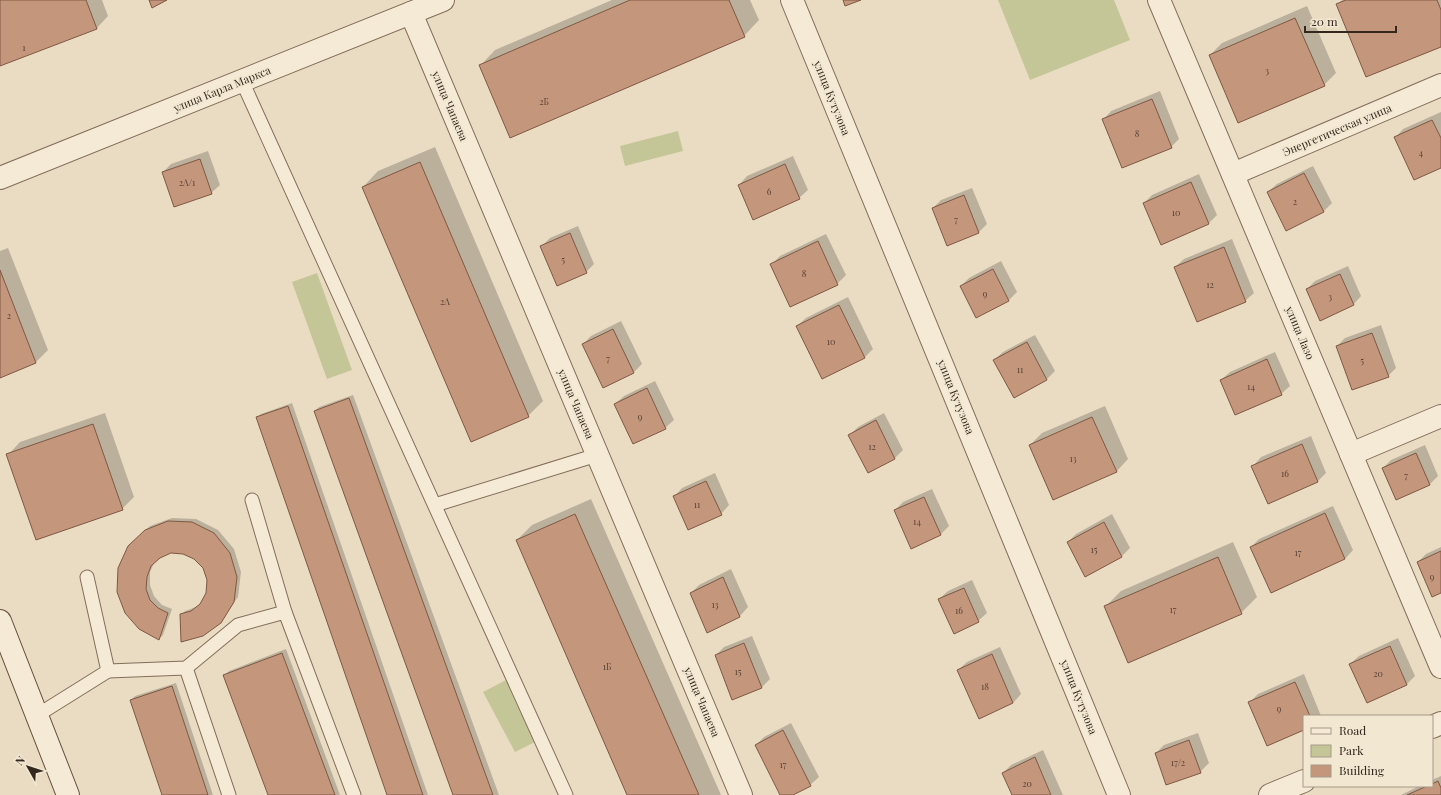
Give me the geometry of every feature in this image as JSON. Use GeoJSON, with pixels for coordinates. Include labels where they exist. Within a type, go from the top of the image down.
{"type":"FeatureCollection","features":[{"type":"Feature","properties":{"kind":"street","name":"улица Карла Маркса"},"geometry":{"type":"LineString","coordinates":[[0,178],[443,0]]}},
{"type":"Feature","properties":{"kind":"street","name":"улица Кутузова"},"geometry":{"type":"LineString","coordinates":[[792,0],[1119,795]]}},
{"type":"Feature","properties":{"kind":"street","name":"улица Лазо"},"geometry":{"type":"LineString","coordinates":[[1159,0],[1441,667]]}},
{"type":"Feature","properties":{"kind":"street","name":"улица Чапаева"},"geometry":{"type":"LineString","coordinates":[[411,13],[741,795]]}},
{"type":"Feature","properties":{"kind":"street","name":"Энергетическая улица"},"geometry":{"type":"LineString","coordinates":[[1233,174],[1441,85]]}},
{"type":"Feature","properties":{"kind":"street"},"geometry":{"type":"LineString","coordinates":[[1351,454],[1441,416]]}},
{"type":"Feature","properties":{"kind":"street"},"geometry":{"type":"LineString","coordinates":[[0,621],[68,795]]}},
{"type":"Feature","properties":{"kind":"street"},"geometry":{"type":"LineString","coordinates":[[1270,795],[1303,780]]}},
{"type":"Feature","properties":{"kind":"lane"},"geometry":{"type":"LineString","coordinates":[[242,81],[566,795]]}},
{"type":"Feature","properties":{"kind":"lane"},"geometry":{"type":"LineString","coordinates":[[435,505],[597,455]]}},
{"type":"Feature","properties":{"kind":"lane"},"geometry":{"type":"LineString","coordinates":[[252,500],[285,612],[354,795]]}},
{"type":"Feature","properties":{"kind":"lane"},"geometry":{"type":"LineString","coordinates":[[87,577],[108,671]]}},
{"type":"Feature","properties":{"kind":"lane"},"geometry":{"type":"LineString","coordinates":[[36,716],[108,671],[186,668],[238,625],[285,612]]}},
{"type":"Feature","properties":{"kind":"lane"},"geometry":{"type":"LineString","coordinates":[[186,668],[229,795]]}},
{"type":"Feature","properties":{"kind":"green space"},"geometry":{"type":"Polygon","coordinates":[[[998,0],[1114,0],[1130,40],[1030,80],[998,0]]]}},
{"type":"Feature","properties":{"kind":"green space"},"geometry":{"type":"Polygon","coordinates":[[[678,131],[683,151],[625,166],[620,146],[678,131]]]}},
{"type":"Feature","properties":{"kind":"green space"},"geometry":{"type":"Polygon","coordinates":[[[317,273],[352,370],[327,379],[292,282],[317,273]]]}},
{"type":"Feature","properties":{"kind":"green space"},"geometry":{"type":"Polygon","coordinates":[[[506,680],[539,740],[515,752],[483,692],[506,680]]]}},
{"type":"Feature","properties":{"kind":"building"},"geometry":{"type":"Polygon","coordinates":[[[0,0],[86,0],[97,29],[0,66],[0,0]]]}},
{"type":"Feature","properties":{"kind":"building"},"geometry":{"type":"Polygon","coordinates":[[[149,0],[167,0],[152,8],[149,0]]]}},
{"type":"Feature","properties":{"kind":"building"},"geometry":{"type":"Polygon","coordinates":[[[630,0],[729,0],[745,37],[510,138],[479,65],[630,0]]]}},
{"type":"Feature","properties":{"kind":"building"},"geometry":{"type":"Polygon","coordinates":[[[843,0],[861,0],[845,6],[843,0]]]}},
{"type":"Feature","properties":{"kind":"building"},"geometry":{"type":"Polygon","coordinates":[[[1346,0],[1437,0],[1441,10],[1441,47],[1366,77],[1336,4],[1346,0]]]}},
{"type":"Feature","properties":{"kind":"building"},"geometry":{"type":"Polygon","coordinates":[[[1295,18],[1325,86],[1238,123],[1209,55],[1295,18]]]}},
{"type":"Feature","properties":{"kind":"building"},"geometry":{"type":"Polygon","coordinates":[[[1152,99],[1172,148],[1122,168],[1102,119],[1152,99]]]}},
{"type":"Feature","properties":{"kind":"building"},"geometry":{"type":"Polygon","coordinates":[[[1432,120],[1441,138],[1441,168],[1414,180],[1394,137],[1432,120]]]}},
{"type":"Feature","properties":{"kind":"building"},"geometry":{"type":"Polygon","coordinates":[[[200,159],[212,194],[174,207],[162,172],[200,159]]]}},
{"type":"Feature","properties":{"kind":"building"},"geometry":{"type":"Polygon","coordinates":[[[420,162],[529,417],[471,442],[362,187],[420,162]]]}},
{"type":"Feature","properties":{"kind":"building"},"geometry":{"type":"Polygon","coordinates":[[[785,164],[800,199],[753,220],[738,185],[785,164]]]}},
{"type":"Feature","properties":{"kind":"building"},"geometry":{"type":"Polygon","coordinates":[[[1304,173],[1324,212],[1286,231],[1267,192],[1304,173]]]}},
{"type":"Feature","properties":{"kind":"building"},"geometry":{"type":"Polygon","coordinates":[[[1191,182],[1209,224],[1161,245],[1143,203],[1191,182]]]}},
{"type":"Feature","properties":{"kind":"building"},"geometry":{"type":"Polygon","coordinates":[[[964,195],[979,233],[947,246],[932,208],[964,195]]]}},
{"type":"Feature","properties":{"kind":"building"},"geometry":{"type":"Polygon","coordinates":[[[570,233],[587,273],[557,286],[540,246],[570,233]]]}},
{"type":"Feature","properties":{"kind":"building"},"geometry":{"type":"Polygon","coordinates":[[[818,241],[838,285],[790,307],[770,264],[818,241]]]}},
{"type":"Feature","properties":{"kind":"building"},"geometry":{"type":"Polygon","coordinates":[[[1224,247],[1246,302],[1197,322],[1174,267],[1224,247]]]}},
{"type":"Feature","properties":{"kind":"building"},"geometry":{"type":"Polygon","coordinates":[[[993,269],[1009,301],[976,318],[960,286],[993,269]]]}},
{"type":"Feature","properties":{"kind":"building"},"geometry":{"type":"Polygon","coordinates":[[[0,270],[36,363],[0,378],[0,270]]]}},
{"type":"Feature","properties":{"kind":"building"},"geometry":{"type":"Polygon","coordinates":[[[1340,274],[1354,305],[1320,321],[1306,289],[1340,274]]]}},
{"type":"Feature","properties":{"kind":"building"},"geometry":{"type":"Polygon","coordinates":[[[839,305],[865,358],[822,379],[796,326],[839,305]]]}},
{"type":"Feature","properties":{"kind":"building"},"geometry":{"type":"Polygon","coordinates":[[[613,329],[634,373],[603,388],[582,344],[613,329]]]}},
{"type":"Feature","properties":{"kind":"building"},"geometry":{"type":"Polygon","coordinates":[[[1372,333],[1389,377],[1352,390],[1336,346],[1372,333]]]}},
{"type":"Feature","properties":{"kind":"building"},"geometry":{"type":"Polygon","coordinates":[[[1027,342],[1047,380],[1014,398],[993,360],[1027,342]]]}},
{"type":"Feature","properties":{"kind":"building"},"geometry":{"type":"Polygon","coordinates":[[[1267,359],[1282,395],[1235,415],[1220,380],[1267,359]]]}},
{"type":"Feature","properties":{"kind":"building"},"geometry":{"type":"Polygon","coordinates":[[[647,388],[666,429],[633,444],[614,404],[647,388]]]}},
{"type":"Feature","properties":{"kind":"building"},"geometry":{"type":"Polygon","coordinates":[[[349,398],[493,795],[453,795],[314,411],[349,398]]]}},
{"type":"Feature","properties":{"kind":"building"},"geometry":{"type":"Polygon","coordinates":[[[288,406],[423,795],[387,795],[256,417],[288,406]]]}},
{"type":"Feature","properties":{"kind":"building"},"geometry":{"type":"Polygon","coordinates":[[[1092,417],[1117,472],[1053,500],[1029,445],[1092,417]]]}},
{"type":"Feature","properties":{"kind":"building"},"geometry":{"type":"Polygon","coordinates":[[[876,420],[895,459],[868,473],[848,435],[876,420]]]}},
{"type":"Feature","properties":{"kind":"building"},"geometry":{"type":"Polygon","coordinates":[[[93,424],[123,510],[36,540],[6,454],[93,424]]]}},
{"type":"Feature","properties":{"kind":"building"},"geometry":{"type":"Polygon","coordinates":[[[1302,444],[1318,482],[1268,504],[1251,466],[1302,444]]]}},
{"type":"Feature","properties":{"kind":"building"},"geometry":{"type":"Polygon","coordinates":[[[1416,453],[1430,485],[1396,500],[1382,468],[1416,453]]]}},
{"type":"Feature","properties":{"kind":"building"},"geometry":{"type":"Polygon","coordinates":[[[706,481],[722,515],[688,530],[673,496],[706,481]]]}},
{"type":"Feature","properties":{"kind":"building"},"geometry":{"type":"Polygon","coordinates":[[[924,497],[941,535],[911,549],[894,510],[924,497]]]}},
{"type":"Feature","properties":{"kind":"building"},"geometry":{"type":"Polygon","coordinates":[[[1325,513],[1345,559],[1271,593],[1250,547],[1325,513]]]}},
{"type":"Feature","properties":{"kind":"building"},"geometry":{"type":"Polygon","coordinates":[[[575,514],[699,795],[627,795],[516,540],[575,514]]]}},
{"type":"Feature","properties":{"kind":"building"},"geometry":{"type":"Polygon","coordinates":[[[168,521],[192,522],[214,533],[230,553],[237,577],[234,602],[221,623],[203,636],[181,642],[180,614],[191,611],[200,604],[206,593],[207,580],[203,568],[194,559],[183,554],[171,553],[160,558],[151,566],[147,577],[146,589],[150,600],[158,608],[168,613],[159,640],[139,629],[125,613],[117,592],[118,568],[128,546],[145,530],[168,521]]]}},
{"type":"Feature","properties":{"kind":"building"},"geometry":{"type":"Polygon","coordinates":[[[1104,522],[1122,557],[1085,577],[1067,542],[1104,522]]]}},
{"type":"Feature","properties":{"kind":"building"},"geometry":{"type":"Polygon","coordinates":[[[1441,551],[1441,593],[1432,597],[1417,562],[1441,551]]]}},
{"type":"Feature","properties":{"kind":"building"},"geometry":{"type":"Polygon","coordinates":[[[1218,557],[1242,614],[1128,663],[1104,606],[1218,557]]]}},
{"type":"Feature","properties":{"kind":"building"},"geometry":{"type":"Polygon","coordinates":[[[723,577],[740,617],[707,633],[690,593],[723,577]]]}},
{"type":"Feature","properties":{"kind":"building"},"geometry":{"type":"Polygon","coordinates":[[[964,588],[979,622],[954,634],[938,599],[964,588]]]}},
{"type":"Feature","properties":{"kind":"building"},"geometry":{"type":"Polygon","coordinates":[[[744,643],[762,688],[732,700],[715,655],[744,643]]]}},
{"type":"Feature","properties":{"kind":"building"},"geometry":{"type":"Polygon","coordinates":[[[1390,646],[1407,685],[1367,703],[1349,664],[1390,646]]]}},
{"type":"Feature","properties":{"kind":"building"},"geometry":{"type":"Polygon","coordinates":[[[282,653],[335,795],[268,795],[223,675],[282,653]]]}},
{"type":"Feature","properties":{"kind":"building"},"geometry":{"type":"Polygon","coordinates":[[[992,654],[1013,703],[979,719],[957,670],[992,654]]]}},
{"type":"Feature","properties":{"kind":"building"},"geometry":{"type":"Polygon","coordinates":[[[1295,682],[1310,715],[1303,715],[1303,730],[1267,746],[1248,702],[1295,682]]]}},
{"type":"Feature","properties":{"kind":"building"},"geometry":{"type":"Polygon","coordinates":[[[172,686],[208,795],[162,795],[130,700],[172,686]]]}},
{"type":"Feature","properties":{"kind":"building"},"geometry":{"type":"Polygon","coordinates":[[[783,730],[811,786],[793,795],[780,795],[755,745],[783,730]]]}},
{"type":"Feature","properties":{"kind":"building"},"geometry":{"type":"Polygon","coordinates":[[[1189,740],[1201,773],[1166,785],[1155,753],[1189,740]]]}},
{"type":"Feature","properties":{"kind":"building"},"geometry":{"type":"Polygon","coordinates":[[[1035,757],[1051,795],[1012,795],[1002,773],[1035,757]]]}},
{"type":"Feature","properties":{"kind":"building"},"geometry":{"type":"Polygon","coordinates":[[[1438,781],[1441,788],[1441,795],[1407,795],[1425,787],[1433,787],[1433,784],[1438,781]]]}}]}
